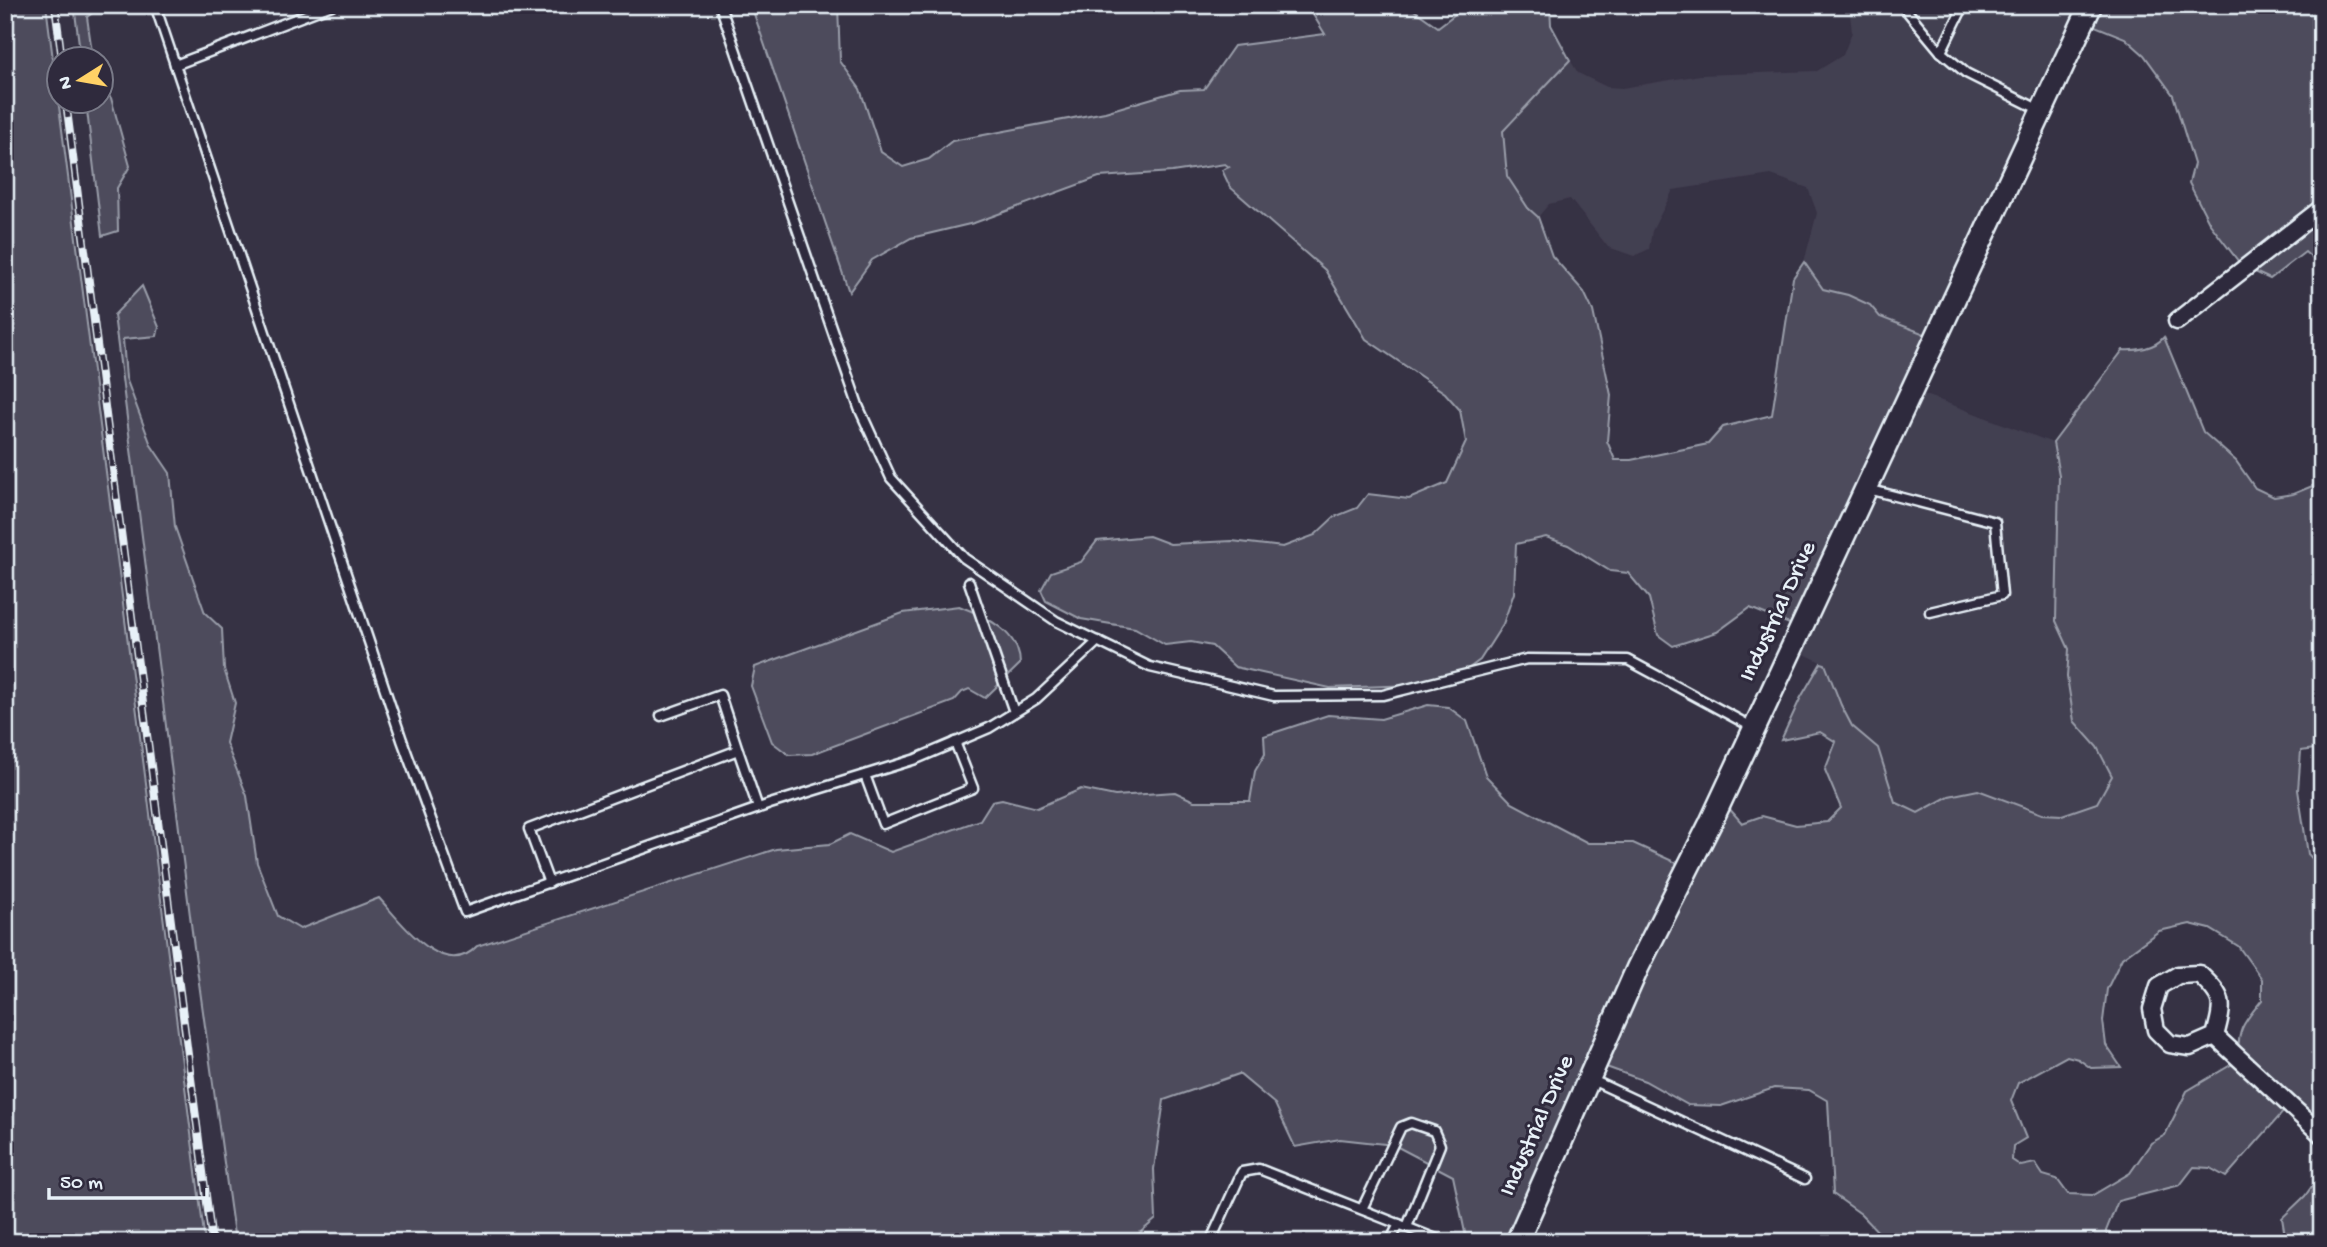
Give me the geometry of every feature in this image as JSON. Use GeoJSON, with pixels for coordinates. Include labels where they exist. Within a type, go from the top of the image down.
{"type":"FeatureCollection","features":[{"type":"Feature","properties":{"kind":"street","name":"Industrial Drive"},"geometry":{"type":"LineString","coordinates":[[1517,1242],[1638,967],[1710,824],[2091,5]]}},
{"type":"Feature","properties":{"kind":"street"},"geometry":{"type":"LineString","coordinates":[[2177,321],[2322,208]]}},
{"type":"Feature","properties":{"kind":"street"},"geometry":{"type":"LineString","coordinates":[[2199,974],[2218,991],[2221,1011],[2215,1036],[2190,1047],[2170,1044],[2156,1030],[2152,1009],[2159,986],[2178,975],[2199,974]]}},
{"type":"Feature","properties":{"kind":"street"},"geometry":{"type":"LineString","coordinates":[[2215,1036],[2322,1135]]}},
{"type":"Feature","properties":{"kind":"lane"},"geometry":{"type":"LineString","coordinates":[[155,5],[402,740],[465,912],[758,808],[916,759],[989,727],[1036,699],[1098,641]]}},
{"type":"Feature","properties":{"kind":"lane"},"geometry":{"type":"LineString","coordinates":[[175,65],[332,5]]}},
{"type":"Feature","properties":{"kind":"lane"},"geometry":{"type":"LineString","coordinates":[[720,5],[859,408],[891,478],[964,558],[1056,621],[1150,667],[1274,696],[1383,695],[1527,659],[1628,660],[1754,728]]}},
{"type":"Feature","properties":{"kind":"lane"},"geometry":{"type":"LineString","coordinates":[[1902,5],[1941,52],[1966,73],[2042,111]]}},
{"type":"Feature","properties":{"kind":"lane"},"geometry":{"type":"LineString","coordinates":[[1941,52],[1964,5]]}},
{"type":"Feature","properties":{"kind":"lane"},"geometry":{"type":"LineString","coordinates":[[1865,488],[1995,522],[2002,595],[1930,612]]}},
{"type":"Feature","properties":{"kind":"lane"},"geometry":{"type":"LineString","coordinates":[[969,582],[1014,712]]}},
{"type":"Feature","properties":{"kind":"lane"},"geometry":{"type":"LineString","coordinates":[[661,716],[720,695],[758,808]]}},
{"type":"Feature","properties":{"kind":"lane"},"geometry":{"type":"LineString","coordinates":[[864,775],[883,824],[974,788],[955,742]]}},
{"type":"Feature","properties":{"kind":"lane"},"geometry":{"type":"LineString","coordinates":[[549,883],[529,829],[738,750]]}},
{"type":"Feature","properties":{"kind":"lane"},"geometry":{"type":"LineString","coordinates":[[1588,1078],[1805,1179]]}},
{"type":"Feature","properties":{"kind":"lane"},"geometry":{"type":"LineString","coordinates":[[1362,1209],[1401,1127],[1411,1123],[1434,1131],[1440,1145],[1403,1225],[1390,1242]]}},
{"type":"Feature","properties":{"kind":"lane"},"geometry":{"type":"LineString","coordinates":[[1210,1242],[1242,1172],[1259,1168],[1444,1242]]}},
{"type":"Feature","properties":{"kind":"shaded area"},"geometry":{"type":"Polygon","coordinates":[[[5,5],[46,5],[51,46],[46,46],[46,116],[60,116],[205,1242],[5,1242],[5,5]]]}},
{"type":"Feature","properties":{"kind":"shaded area"},"geometry":{"type":"Polygon","coordinates":[[[74,5],[99,5],[99,8],[87,17],[91,46],[79,46],[74,5]]]}},
{"type":"Feature","properties":{"kind":"shaded area"},"geometry":{"type":"Polygon","coordinates":[[[751,5],[838,5],[840,61],[860,89],[881,152],[903,167],[929,159],[952,141],[1105,112],[1180,90],[1204,89],[1234,46],[1325,34],[1307,5],[1407,5],[1438,27],[1467,5],[1550,5],[1551,25],[1570,60],[1503,131],[1507,176],[1528,208],[1538,217],[1552,256],[1584,292],[1593,311],[1611,395],[1607,441],[1615,460],[1631,460],[1708,444],[1723,427],[1772,415],[1793,278],[1804,262],[1823,289],[1848,295],[1870,305],[1880,317],[1930,336],[1792,625],[1750,608],[1717,632],[1673,646],[1658,635],[1649,598],[1628,573],[1610,571],[1568,545],[1546,537],[1516,544],[1514,593],[1503,624],[1480,660],[1461,674],[1416,685],[1330,688],[1235,667],[1212,646],[1191,642],[1165,645],[1135,628],[1081,619],[1046,601],[1041,590],[1051,572],[1081,562],[1097,541],[1149,536],[1170,544],[1232,541],[1283,547],[1315,535],[1334,517],[1357,508],[1368,494],[1409,499],[1447,483],[1466,442],[1460,410],[1445,393],[1366,339],[1325,270],[1230,187],[1222,170],[1229,167],[1225,164],[1172,172],[1099,177],[974,223],[911,238],[872,260],[849,292],[751,5]]]}},
{"type":"Feature","properties":{"kind":"shaded area"},"geometry":{"type":"Polygon","coordinates":[[[1849,5],[2094,5],[1931,336],[1880,317],[1870,305],[1848,295],[1823,289],[1804,262],[1817,213],[1808,188],[1771,175],[1673,190],[1652,231],[1649,249],[1634,256],[1608,247],[1570,199],[1549,204],[1538,217],[1528,208],[1507,176],[1503,131],[1570,60],[1578,73],[1607,87],[1622,88],[1700,75],[1817,71],[1843,55],[1852,32],[1849,5]]]}},
{"type":"Feature","properties":{"kind":"shaded area"},"geometry":{"type":"Polygon","coordinates":[[[2093,5],[2322,5],[2322,267],[2305,252],[2270,279],[2242,266],[2210,224],[2189,183],[2194,164],[2173,95],[2144,55],[2125,38],[2085,22],[2093,5]]]}},
{"type":"Feature","properties":{"kind":"shaded area"},"geometry":{"type":"Polygon","coordinates":[[[88,116],[116,116],[130,166],[117,188],[118,231],[102,236],[88,116]]]}},
{"type":"Feature","properties":{"kind":"shaded area"},"geometry":{"type":"Polygon","coordinates":[[[142,286],[159,327],[157,336],[123,339],[126,378],[151,445],[170,473],[175,527],[205,613],[222,629],[224,669],[235,703],[226,743],[247,796],[257,863],[278,916],[300,929],[379,898],[424,944],[437,953],[451,957],[464,955],[477,946],[776,849],[830,844],[850,834],[891,852],[980,820],[992,801],[1002,799],[1037,808],[1081,789],[1115,796],[1175,792],[1194,801],[1250,801],[1255,771],[1265,754],[1264,736],[1328,715],[1381,719],[1428,705],[1448,707],[1467,721],[1486,776],[1512,803],[1588,843],[1633,843],[1683,866],[1719,797],[1742,823],[1762,816],[1796,825],[1827,822],[1841,808],[1825,770],[1836,742],[1820,732],[1781,740],[1821,663],[1825,664],[1852,726],[1878,748],[1895,802],[1918,813],[1949,796],[1978,790],[2042,814],[2062,815],[2097,803],[2112,776],[2097,747],[2074,721],[2067,677],[2069,649],[2056,621],[2059,475],[2053,443],[2123,350],[2145,348],[2164,337],[2203,432],[2236,461],[2255,488],[2274,497],[2293,494],[2322,482],[2322,748],[2301,751],[2298,790],[2308,854],[2322,869],[2322,1127],[2291,1103],[2226,1177],[2210,1168],[2194,1167],[2180,1185],[2118,1201],[2106,1231],[2110,1242],[1895,1242],[1882,1236],[1861,1214],[1833,1194],[1828,1101],[1809,1090],[1774,1088],[1721,1106],[1688,1105],[1645,1081],[1598,1064],[1514,1242],[1467,1242],[1453,1176],[1394,1145],[1340,1139],[1295,1147],[1275,1104],[1239,1074],[1164,1100],[1154,1169],[1156,1219],[1129,1242],[235,1242],[194,947],[114,315],[142,286]],[[2190,924],[2159,931],[2122,958],[2107,989],[2103,1021],[2106,1045],[2121,1067],[2091,1068],[2078,1059],[2067,1056],[2018,1083],[2011,1101],[2026,1138],[2013,1146],[2012,1160],[2021,1166],[2035,1163],[2043,1175],[2057,1179],[2068,1194],[2093,1195],[2130,1173],[2151,1143],[2165,1135],[2187,1091],[2239,1060],[2240,1034],[2262,1000],[2262,979],[2238,946],[2210,929],[2190,924]]]}},
{"type":"Feature","properties":{"kind":"shaded area"},"geometry":{"type":"Polygon","coordinates":[[[1910,389],[2053,443],[2059,475],[2056,621],[2069,649],[2067,677],[2074,721],[2097,747],[2112,776],[2097,803],[2062,815],[2042,814],[1978,790],[1949,796],[1918,813],[1895,802],[1878,748],[1852,726],[1825,664],[1788,646],[1910,389]]]}},
{"type":"Feature","properties":{"kind":"shaded area"},"geometry":{"type":"Polygon","coordinates":[[[959,606],[990,620],[1008,634],[1018,653],[1020,664],[985,698],[969,689],[954,701],[812,754],[789,755],[772,742],[751,686],[755,667],[903,613],[959,606]]]}},
{"type":"Feature","properties":{"kind":"shaded area"},"geometry":{"type":"Polygon","coordinates":[[[2322,1172],[2322,1242],[2286,1242],[2282,1218],[2305,1196],[2322,1172]]]}},
{"type":"Feature","properties":{"kind":"railway"},"geometry":{"type":"LineString","coordinates":[[55,5],[60,46]]}},
{"type":"Feature","properties":{"kind":"railway"},"geometry":{"type":"LineString","coordinates":[[68,116],[212,1242]]}}]}
